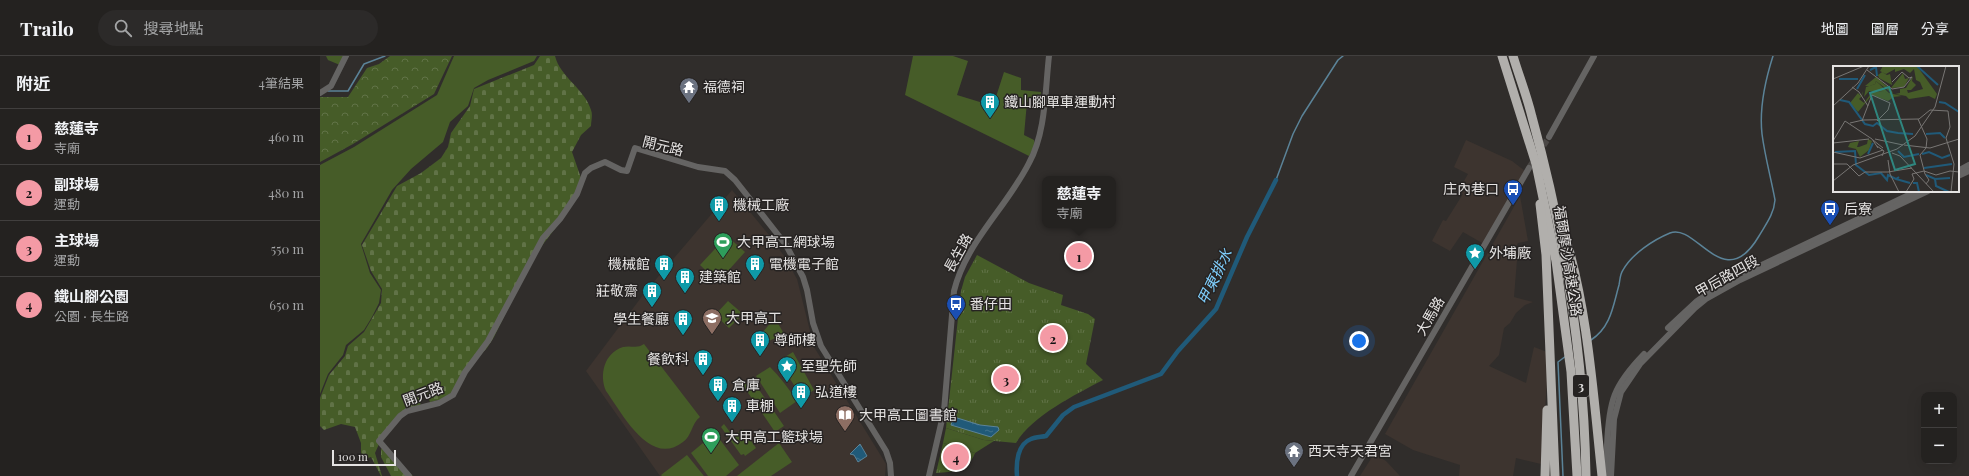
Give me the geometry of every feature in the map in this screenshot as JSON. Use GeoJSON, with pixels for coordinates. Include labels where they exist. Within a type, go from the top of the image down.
{"type":"FeatureCollection","features":[{"type":"Feature","properties":{"kind":"highway","name":"福爾摩沙高速公路"},"geometry":{"type":"LineString","coordinates":[[1513,58],[1532,115],[1550,186],[1565,265],[1582,388],[1586,476]]}},
{"type":"Feature","properties":{"kind":"highway","name":"福爾摩沙高速公路"},"geometry":{"type":"LineString","coordinates":[[1503,59],[1556,261],[1570,365],[1578,476]]}},
{"type":"Feature","properties":{"kind":"highway"},"geometry":{"type":"LineString","coordinates":[[1532,166],[1546,255],[1555,476]]}},
{"type":"Feature","properties":{"kind":"highway"},"geometry":{"type":"LineString","coordinates":[[1550,186],[1567,241],[1576,278],[1590,360],[1602,476]]}},
{"type":"Feature","properties":{"kind":"highway"},"geometry":{"type":"LineString","coordinates":[[1545,476],[1549,355]]}},
{"type":"Feature","properties":{"kind":"street"},"geometry":{"type":"LineString","coordinates":[[324,91],[338,73],[346,56]]}},
{"type":"Feature","properties":{"kind":"street","name":"長生路"},"geometry":{"type":"LineString","coordinates":[[929,476],[944,411],[954,291],[957,278],[972,250],[1029,163],[1036,147],[1042,114],[1049,56]]}},
{"type":"Feature","properties":{"kind":"street"},"geometry":{"type":"LineString","coordinates":[[1549,137],[1594,56]]}},
{"type":"Feature","properties":{"kind":"street","name":"開元路"},"geometry":{"type":"LineString","coordinates":[[409,476],[379,441],[400,416],[407,411],[439,403],[453,395],[465,372],[488,341],[540,243],[560,219],[577,194],[585,173],[591,168],[604,162],[627,171],[635,148],[698,167],[725,171],[735,180],[770,223],[786,245],[803,277],[813,323],[821,346],[886,451],[890,463],[891,476]]}},
{"type":"Feature","properties":{"kind":"street"},"geometry":{"type":"LineString","coordinates":[[1959,170],[1969,165]]}},
{"type":"Feature","properties":{"kind":"street","name":"大馬路"},"geometry":{"type":"LineString","coordinates":[[1351,476],[1532,166]]}},
{"type":"Feature","properties":{"kind":"street"},"geometry":{"type":"LineString","coordinates":[[1959,176],[1969,171]]}},
{"type":"Feature","properties":{"kind":"street","name":"甲后路四段"},"geometry":{"type":"LineString","coordinates":[[1606,476],[1609,417],[1611,402],[1617,389],[1625,375],[1686,310],[1709,292],[1738,276],[1915,192]]}},
{"type":"Feature","properties":{"kind":"street","name":"甲后路四段"},"geometry":{"type":"LineString","coordinates":[[1611,476],[1614,419],[1621,392],[1640,364],[1695,308],[1706,299],[1740,280],[1926,192]]}},
{"type":"Feature","properties":{"kind":"shaded area"},"geometry":{"type":"Polygon","coordinates":[[[1466,140],[1512,161],[1525,171],[1484,244],[1463,232],[1450,251],[1432,241],[1443,220],[1446,221],[1463,194],[1458,191],[1468,174],[1454,167],[1466,140]]]}},
{"type":"Feature","properties":{"kind":"shaded area","name":"大甲高工"},"geometry":{"type":"Polygon","coordinates":[[[732,190],[769,235],[784,256],[797,279],[814,347],[886,464],[885,476],[660,476],[586,371],[646,291],[732,190]]]}},
{"type":"Feature","properties":{"kind":"shaded area"},"geometry":{"type":"Polygon","coordinates":[[[1520,196],[1528,241],[1518,243],[1511,256],[1517,260],[1514,297],[1533,302],[1525,305],[1516,313],[1510,323],[1504,328],[1499,355],[1489,366],[1526,383],[1534,347],[1547,352],[1547,382],[1541,464],[1516,458],[1513,476],[1459,476],[1460,465],[1413,450],[1385,434],[1520,196]]]}},
{"type":"Feature","properties":{"kind":"shaded area"},"geometry":{"type":"Polygon","coordinates":[[[1374,454],[1386,461],[1400,476],[1360,476],[1374,454]]]}},
{"type":"Feature","properties":{"kind":"green space"},"geometry":{"type":"Polygon","coordinates":[[[326,56],[345,56],[340,65],[328,60],[326,56]]]}},
{"type":"Feature","properties":{"kind":"green space"},"geometry":{"type":"Polygon","coordinates":[[[390,56],[452,56],[434,94],[353,144],[320,162],[320,97],[348,97],[367,68],[379,64],[390,56]]]}},
{"type":"Feature","properties":{"kind":"green space"},"geometry":{"type":"Polygon","coordinates":[[[454,56],[537,56],[534,61],[488,80],[474,88],[468,106],[450,122],[443,142],[411,169],[392,190],[361,244],[370,273],[381,290],[379,303],[364,330],[346,345],[343,355],[328,374],[320,394],[320,165],[354,147],[437,95],[454,56]]]}},
{"type":"Feature","properties":{"kind":"green space"},"geometry":{"type":"Polygon","coordinates":[[[540,56],[555,56],[562,70],[584,96],[591,110],[591,126],[581,135],[572,152],[581,178],[567,213],[534,256],[494,337],[487,348],[466,370],[456,390],[443,399],[430,402],[427,394],[423,396],[420,394],[417,396],[421,401],[420,406],[407,410],[379,444],[375,453],[381,476],[371,457],[361,460],[361,443],[355,427],[341,424],[324,430],[320,426],[320,398],[329,375],[345,356],[348,346],[364,332],[381,303],[382,289],[371,271],[362,245],[397,186],[421,173],[441,158],[448,147],[451,133],[470,106],[474,89],[534,65],[540,56]]]}},
{"type":"Feature","properties":{"kind":"green space","name":"鐵山腳單車運動村"},"geometry":{"type":"Polygon","coordinates":[[[913,56],[953,56],[968,61],[957,95],[993,106],[1004,72],[1021,78],[1021,90],[1041,92],[1040,103],[1027,102],[1024,135],[1034,140],[1035,145],[1029,156],[905,95],[913,56]]]}},
{"type":"Feature","properties":{"kind":"green space","name":"大甲高工網球場"},"geometry":{"type":"Polygon","coordinates":[[[727,236],[745,252],[718,282],[700,265],[727,236]]]}},
{"type":"Feature","properties":{"kind":"green space"},"geometry":{"type":"Polygon","coordinates":[[[977,255],[1029,283],[1063,295],[1061,305],[1088,314],[1095,319],[1086,364],[1103,380],[1055,407],[1033,423],[1016,443],[984,440],[946,428],[961,291],[965,277],[977,255]]]}},
{"type":"Feature","properties":{"kind":"green space"},"geometry":{"type":"Polygon","coordinates":[[[728,301],[743,314],[729,328],[715,315],[728,301]]]}},
{"type":"Feature","properties":{"kind":"green space"},"geometry":{"type":"Polygon","coordinates":[[[775,318],[784,334],[769,341],[766,336],[762,338],[760,335],[775,318]]]}},
{"type":"Feature","properties":{"kind":"green space"},"geometry":{"type":"Polygon","coordinates":[[[644,344],[700,417],[686,439],[671,448],[659,448],[648,443],[638,434],[620,412],[606,391],[604,385],[603,372],[607,359],[611,354],[623,347],[639,346],[644,344]]]}},
{"type":"Feature","properties":{"kind":"green space"},"geometry":{"type":"Polygon","coordinates":[[[793,352],[814,390],[802,398],[787,374],[785,365],[780,360],[793,352]]]}},
{"type":"Feature","properties":{"kind":"green space"},"geometry":{"type":"Polygon","coordinates":[[[770,367],[797,401],[780,413],[756,376],[770,367]]]}},
{"type":"Feature","properties":{"kind":"green space"},"geometry":{"type":"Polygon","coordinates":[[[751,378],[784,426],[775,432],[742,384],[751,378]]]}},
{"type":"Feature","properties":{"kind":"green space"},"geometry":{"type":"Polygon","coordinates":[[[724,424],[733,436],[743,429],[756,448],[745,456],[744,454],[741,455],[721,427],[724,424]]]}},
{"type":"Feature","properties":{"kind":"green space"},"geometry":{"type":"Polygon","coordinates":[[[946,428],[984,440],[994,441],[975,453],[943,443],[946,428]]]}},
{"type":"Feature","properties":{"kind":"green space","name":"大甲高工籃球場"},"geometry":{"type":"Polygon","coordinates":[[[715,433],[739,465],[726,476],[708,476],[691,453],[715,433]]]}},
{"type":"Feature","properties":{"kind":"green space"},"geometry":{"type":"Polygon","coordinates":[[[779,443],[792,462],[771,476],[737,476],[779,443]]]}},
{"type":"Feature","properties":{"kind":"green space"},"geometry":{"type":"Polygon","coordinates":[[[943,443],[975,453],[972,459],[964,467],[954,471],[936,473],[943,443]]]}},
{"type":"Feature","properties":{"kind":"green space"},"geometry":{"type":"Polygon","coordinates":[[[384,447],[413,476],[391,476],[381,457],[381,449],[384,447]]]}},
{"type":"Feature","properties":{"kind":"green space","name":"大甲高工籃球場"},"geometry":{"type":"Polygon","coordinates":[[[687,455],[704,476],[661,475],[687,455]]]}},
{"type":"Feature","properties":{"kind":"water"},"geometry":{"type":"Polygon","coordinates":[[[954,417],[980,425],[998,427],[999,430],[991,437],[951,425],[954,417]]]}},
{"type":"Feature","properties":{"kind":"water"},"geometry":{"type":"Polygon","coordinates":[[[860,444],[867,456],[858,462],[854,455],[850,454],[860,444]]]}},
{"type":"Feature","properties":{"kind":"waterway"},"geometry":{"type":"LineString","coordinates":[[328,91],[348,91],[364,64],[385,56]]}},
{"type":"Feature","properties":{"kind":"waterway","name":"甲東排水"},"geometry":{"type":"LineString","coordinates":[[1276,180],[1293,134],[1302,116],[1338,60],[1343,56]]}},
{"type":"Feature","properties":{"kind":"waterway"},"geometry":{"type":"LineString","coordinates":[[1591,340],[1603,329],[1610,316],[1621,275],[1627,264],[1637,253],[1657,239],[1670,233],[1680,232],[1690,237],[1711,253],[1722,259],[1734,259],[1746,253],[1759,236],[1767,223],[1775,200],[1761,124],[1763,94],[1773,56]]}},
{"type":"Feature","properties":{"kind":"waterway","name":"甲東排水"},"geometry":{"type":"LineString","coordinates":[[1017,476],[1017,460],[1023,445],[1033,438],[1046,436],[1063,415],[1074,407],[1161,374],[1178,351],[1216,309],[1247,237],[1276,180]]}},
{"type":"Feature","properties":{"kind":"waterway"},"geometry":{"type":"LineString","coordinates":[[1563,476],[1558,362],[1566,356]]}},
{"type":"Feature","properties":{"kind":"tunnel"},"geometry":{"type":"LineString","coordinates":[[1529,168],[1549,137]]}},
{"type":"Feature","properties":{"kind":"place","name":"福德祠"},"geometry":{"type":"Point","coordinates":[689,104]}},
{"type":"Feature","properties":{"kind":"place","name":"鐵山腳單車運動村"},"geometry":{"type":"Point","coordinates":[990,119]}},
{"type":"Feature","properties":{"kind":"place","name":"庄內巷口"},"geometry":{"type":"Point","coordinates":[1513,206]}},
{"type":"Feature","properties":{"kind":"place","name":"機械工廠"},"geometry":{"type":"Point","coordinates":[719,222]}},
{"type":"Feature","properties":{"kind":"place","name":"后寮"},"geometry":{"type":"Point","coordinates":[1830,226]}},
{"type":"Feature","properties":{"kind":"place","name":"慈蓮寺"},"geometry":{"type":"Point","coordinates":[1079,256]}},
{"type":"Feature","properties":{"kind":"place","name":"大甲高工網球場"},"geometry":{"type":"Point","coordinates":[723,259]}},
{"type":"Feature","properties":{"kind":"place","name":"外埔廠"},"geometry":{"type":"Point","coordinates":[1475,270]}},
{"type":"Feature","properties":{"kind":"place","name":"機械館"},"geometry":{"type":"Point","coordinates":[664,281]}},
{"type":"Feature","properties":{"kind":"place","name":"電機電子館"},"geometry":{"type":"Point","coordinates":[755,281]}},
{"type":"Feature","properties":{"kind":"place","name":"建築館"},"geometry":{"type":"Point","coordinates":[685,294]}},
{"type":"Feature","properties":{"kind":"place","name":"莊敬齋"},"geometry":{"type":"Point","coordinates":[652,308]}},
{"type":"Feature","properties":{"kind":"place","name":"番仔田"},"geometry":{"type":"Point","coordinates":[956,321]}},
{"type":"Feature","properties":{"kind":"place","name":"大甲高工"},"geometry":{"type":"Point","coordinates":[712,335]}},
{"type":"Feature","properties":{"kind":"place","name":"學生餐廳"},"geometry":{"type":"Point","coordinates":[683,336]}},
{"type":"Feature","properties":{"kind":"place","name":"副球場"},"geometry":{"type":"Point","coordinates":[1053,338]}},
{"type":"Feature","properties":{"kind":"place","name":"尊師樓"},"geometry":{"type":"Point","coordinates":[760,357]}},
{"type":"Feature","properties":{"kind":"place","name":"餐飲科"},"geometry":{"type":"Point","coordinates":[703,376]}},
{"type":"Feature","properties":{"kind":"place","name":"主球場"},"geometry":{"type":"Point","coordinates":[1006,379]}},
{"type":"Feature","properties":{"kind":"place","name":"至聖先師"},"geometry":{"type":"Point","coordinates":[787,383]}},
{"type":"Feature","properties":{"kind":"place","name":"倉庫"},"geometry":{"type":"Point","coordinates":[718,402]}},
{"type":"Feature","properties":{"kind":"place","name":"弘道樓"},"geometry":{"type":"Point","coordinates":[801,409]}},
{"type":"Feature","properties":{"kind":"place","name":"車棚"},"geometry":{"type":"Point","coordinates":[732,423]}},
{"type":"Feature","properties":{"kind":"place","name":"大甲高工圖書館"},"geometry":{"type":"Point","coordinates":[845,432]}},
{"type":"Feature","properties":{"kind":"place","name":"大甲高工籃球場"},"geometry":{"type":"Point","coordinates":[711,454]}},
{"type":"Feature","properties":{"kind":"place","name":"鐵山腳公園"},"geometry":{"type":"Point","coordinates":[956,457]}},
{"type":"Feature","properties":{"kind":"place","name":"西天寺天君宮"},"geometry":{"type":"Point","coordinates":[1294,468]}}]}
